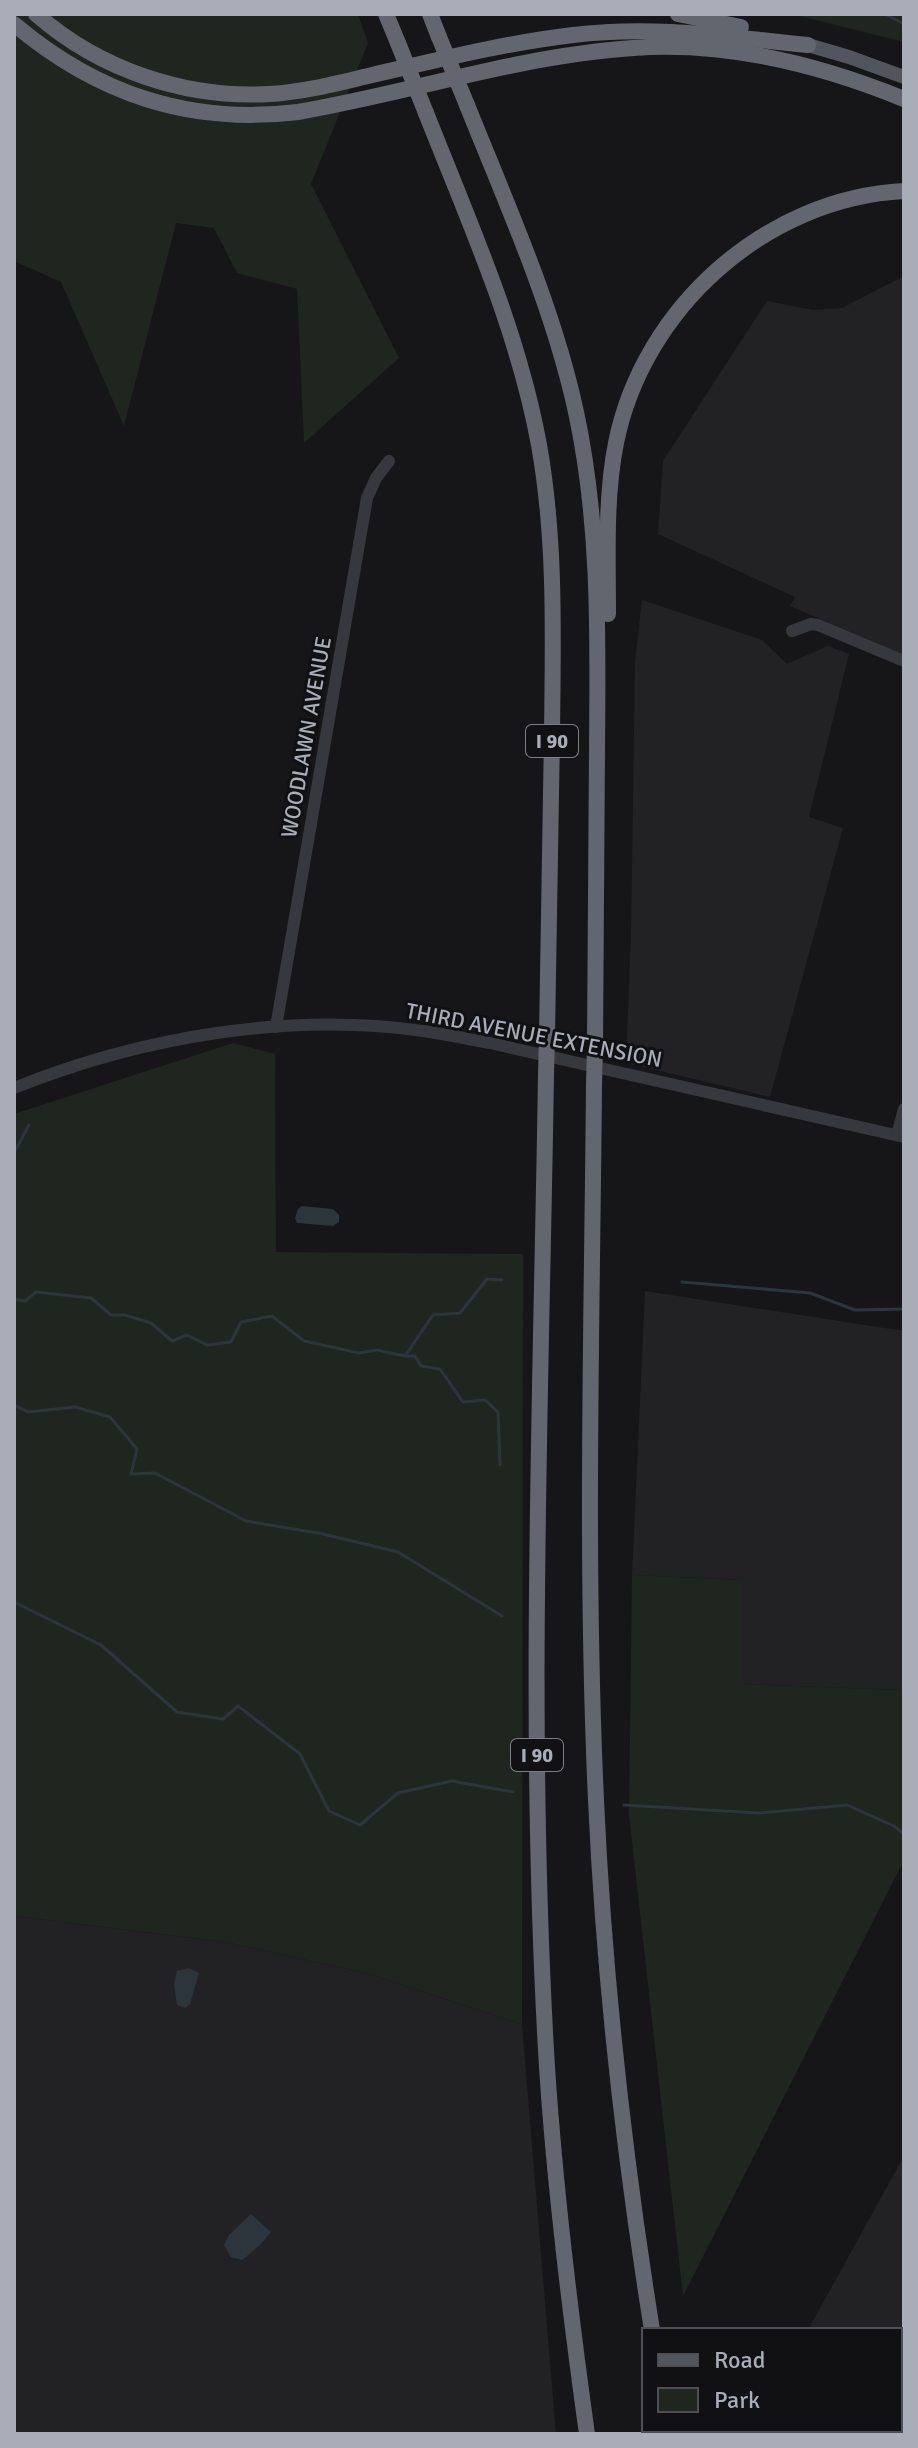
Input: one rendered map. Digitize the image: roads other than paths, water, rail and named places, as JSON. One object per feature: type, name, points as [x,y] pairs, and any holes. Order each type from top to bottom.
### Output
[{"type":"highway","points":[[36,14],[86,50],[129,71],[198,90],[246,94],[307,89],[506,46],[598,32],[677,31],[808,45]]},
{"type":"highway","name":"I 90","points":[[386,14],[486,263],[511,336],[533,417],[545,482],[551,552],[553,636],[537,1648],[539,1861],[551,2117],[566,2277],[587,2434]]},
{"type":"highway","name":"I 90","points":[[430,14],[548,313],[576,412],[588,481],[595,551],[597,739],[590,1495],[596,1791],[615,2049],[652,2328]]},
{"type":"highway","points":[[678,14],[808,45]]},
{"type":"highway","points":[[14,24],[64,62],[121,92],[168,106],[221,115],[298,112],[563,56],[653,47],[705,48],[782,59],[833,73],[904,99]]},
{"type":"highway","points":[[597,739],[607,667],[609,508],[613,461],[626,407],[647,358],[688,298],[714,272],[759,238],[833,204],[904,191]]},
{"type":"main road","points":[[808,45],[904,77]]},
{"type":"street","name":"WOODLAWN AVENUE","points":[[276,1027],[367,498],[376,478],[389,461]]},
{"type":"street","points":[[792,631],[811,624],[818,625],[904,661]]},
{"type":"street","name":"THIRD AVENUE EXTENSION","points":[[14,1088],[93,1060],[193,1037],[276,1027],[379,1027],[490,1043],[900,1136]]},
{"type":"street","points":[[900,1136],[904,1109]]},
{"type":"waterway","points":[[885,14],[904,24]]},
{"type":"waterway","points":[[14,1153],[29,1125]]},
{"type":"waterway","points":[[14,1299],[25,1301],[36,1292],[91,1298],[111,1315],[125,1315],[151,1323],[172,1341],[187,1335],[207,1345],[231,1342],[241,1322],[272,1316],[304,1341],[359,1353],[377,1350],[405,1356],[433,1315],[460,1313],[487,1279],[502,1280]]},
{"type":"waterway","points":[[682,1282],[810,1293],[855,1310],[904,1309]]},
{"type":"waterway","points":[[405,1356],[415,1356],[421,1366],[440,1369],[463,1402],[485,1400],[498,1412],[500,1465]]},
{"type":"waterway","points":[[14,1405],[28,1412],[75,1407],[110,1417],[137,1449],[131,1474],[155,1473],[246,1521],[323,1534],[398,1552],[502,1616]]},
{"type":"waterway","points":[[14,1602],[101,1645],[177,1712],[223,1719],[238,1706],[300,1754],[329,1811],[360,1825],[398,1793],[452,1781],[513,1792]]},
{"type":"waterway","points":[[624,1805],[758,1813],[847,1805],[894,1826],[904,1834]]}]
